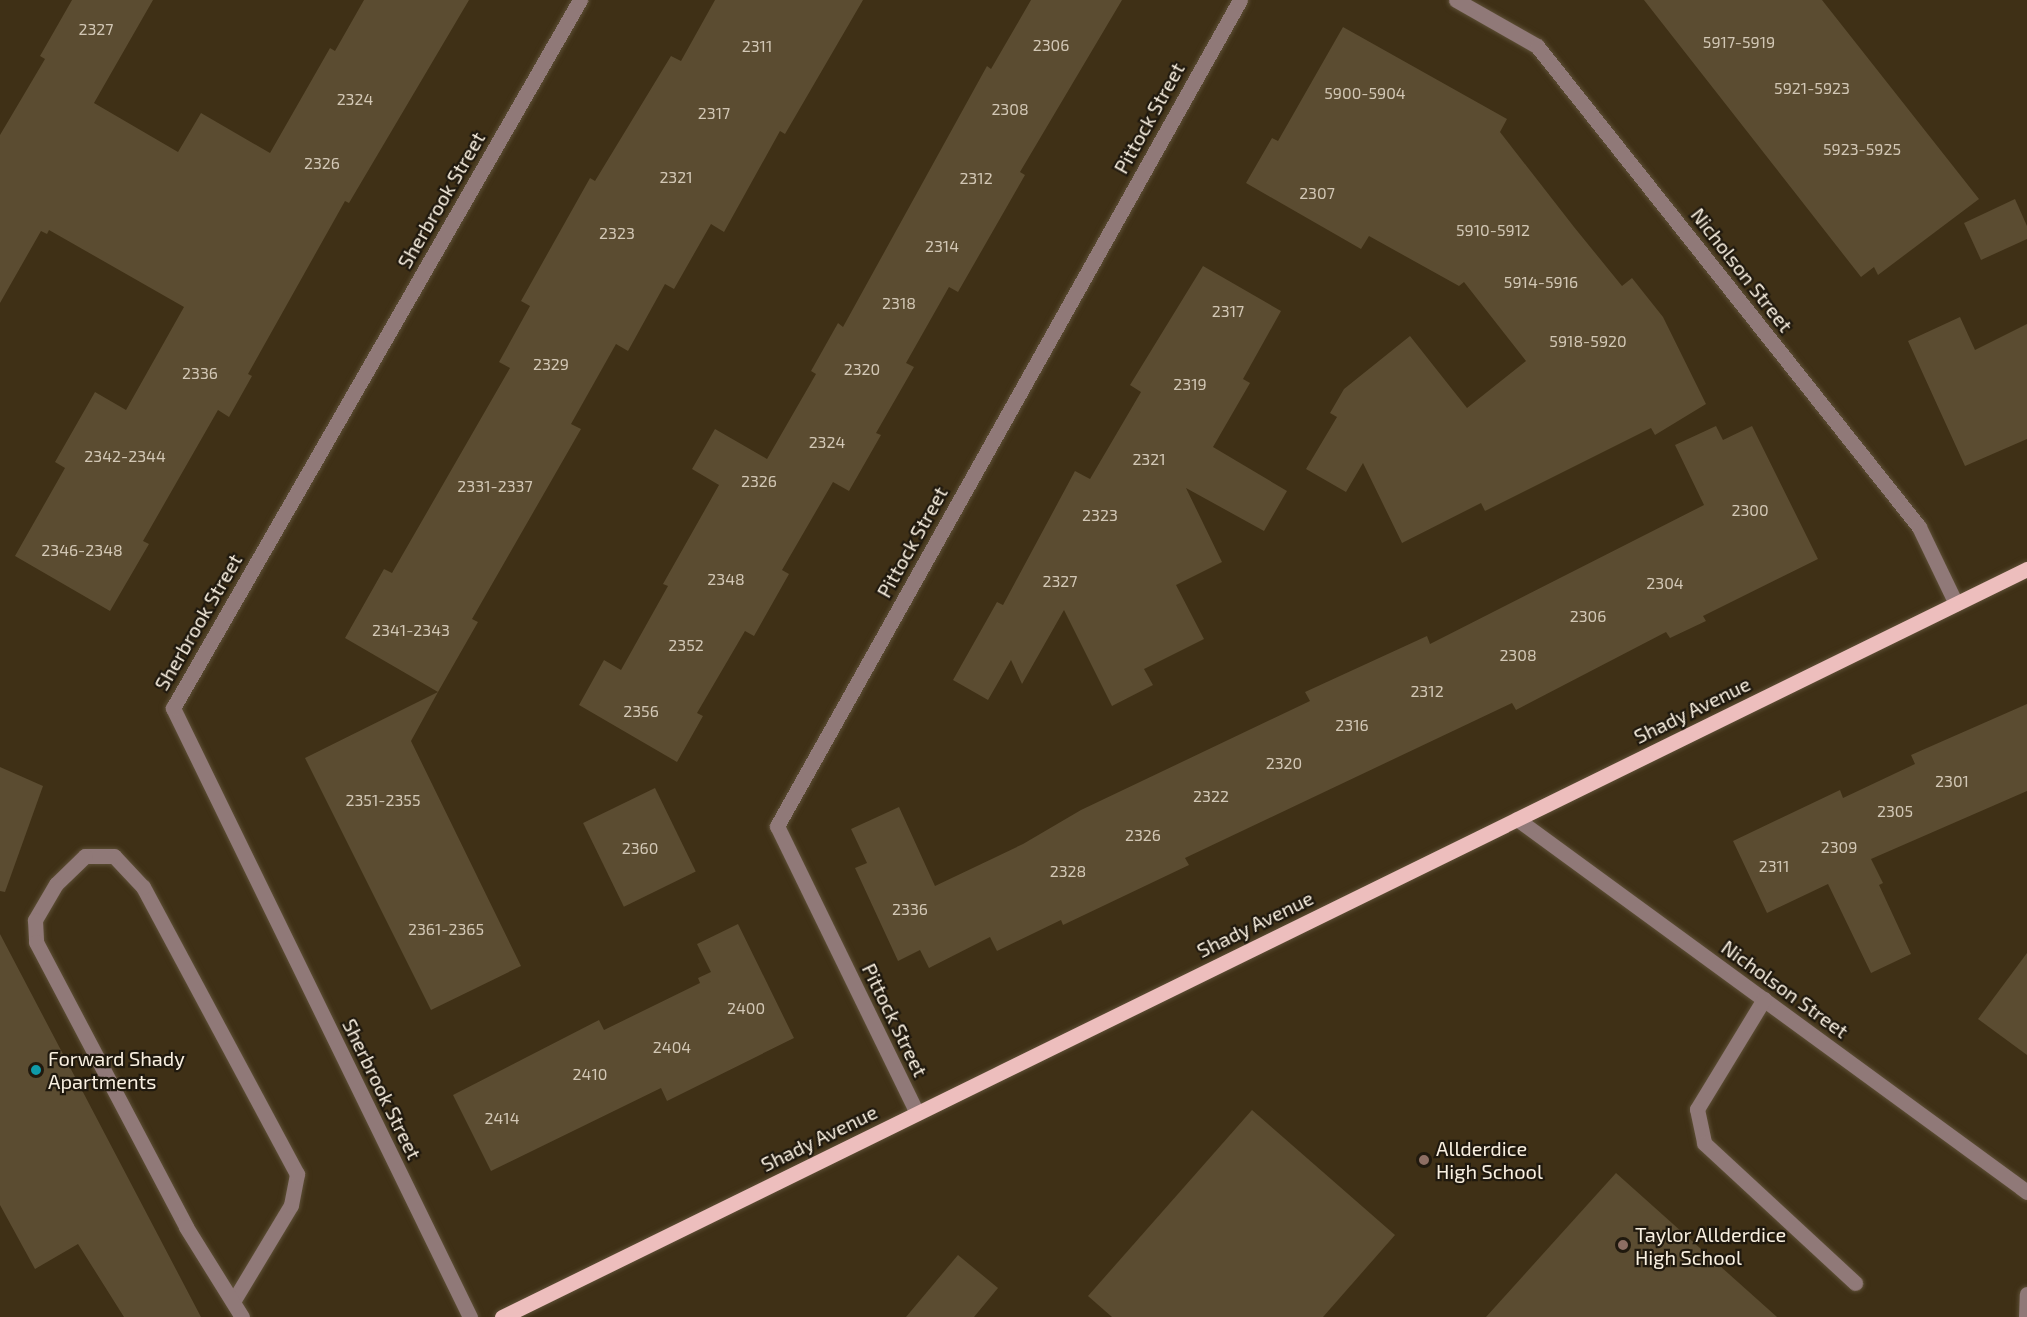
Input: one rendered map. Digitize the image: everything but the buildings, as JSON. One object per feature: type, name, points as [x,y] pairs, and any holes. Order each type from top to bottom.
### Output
[{"type":"main road","name":"Shady Avenue","points":[[502,1317],[2027,569]]},
{"type":"street","name":"Sherbrook Street","points":[[470,1317],[173,708],[580,0]]},
{"type":"street","name":"Pittock Street","points":[[917,1113],[777,826],[1240,0]]},
{"type":"street","name":"Nicholson Street","points":[[1456,0],[1537,46],[1919,526],[1956,604]]},
{"type":"street","name":"Nicholson Street","points":[[1517,819],[2027,1192]]},
{"type":"street","points":[[234,1300],[291,1205],[297,1174],[143,887],[114,856],[85,856],[56,884],[40,911],[35,920],[36,942],[186,1227],[234,1300],[242,1317]]},
{"type":"street","points":[[1764,999],[1697,1109],[1704,1143],[1855,1283]]},
{"type":"street","points":[[2025,1317],[2027,1294]]},
{"type":"place","name":"Forward Shady Apartments","points":[[36,1070]]},
{"type":"place","name":"Allderdice High School","points":[[1424,1160]]},
{"type":"place","name":"Taylor Allderdice High School","points":[[1623,1245]]}]
